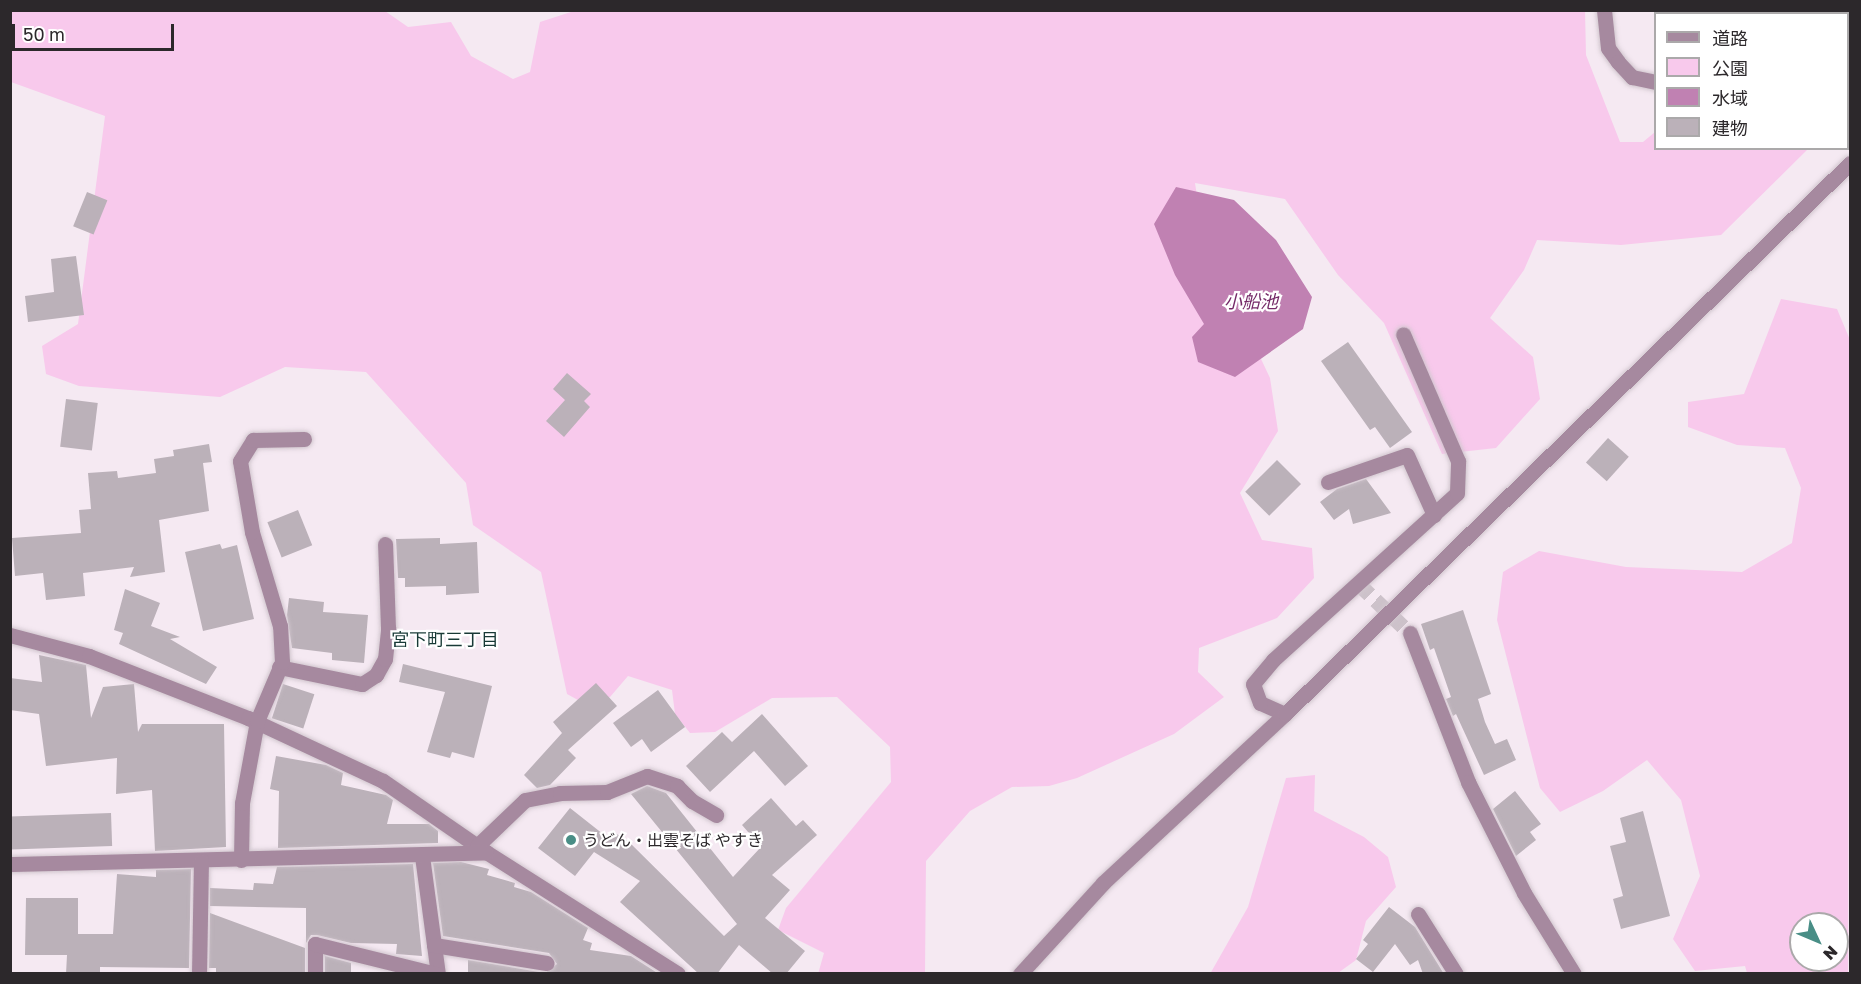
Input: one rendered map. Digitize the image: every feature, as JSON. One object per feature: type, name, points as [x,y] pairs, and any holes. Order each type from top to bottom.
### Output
[{"type":"street","points":[[1604,10],[1608,48],[1632,77],[1654,82]]},
{"type":"street","points":[[1020,974],[1103,883],[1285,714],[1851,163]]},
{"type":"street","points":[[1285,714],[1260,703],[1253,684],[1273,660],[1457,493],[1458,461],[1403,334]]},
{"type":"street","points":[[241,860],[242,803],[257,722],[279,667],[280,626],[252,532],[240,461],[253,440],[304,439]]},
{"type":"street","points":[[1328,482],[1407,454],[1434,516]]},
{"type":"street","points":[[279,667],[362,684],[376,675],[385,659],[388,628],[385,544]]},
{"type":"street","points":[[1410,633],[1468,782],[1524,893],[1574,974]]},
{"type":"street","points":[[10,635],[90,656],[257,722],[383,781],[482,849],[678,974]]},
{"type":"street","points":[[10,864],[422,856],[482,849],[525,800],[560,793],[607,792],[647,776],[677,786],[692,801],[716,815]]},
{"type":"street","points":[[315,974],[315,944],[437,974],[422,856]]},
{"type":"street","points":[[200,974],[201,861]]},
{"type":"street","points":[[1418,914],[1456,974]]},
{"type":"street","points":[[434,945],[547,963]]},
{"type":"green space","points":[[11,10],[385,11],[408,27],[451,22],[471,56],[513,79],[530,72],[540,22],[574,11],[1585,10],[1586,55],[1620,142],[1643,142],[1654,133],[1654,150],[1807,150],[1721,235],[1621,245],[1537,240],[1524,270],[1490,318],[1533,357],[1540,399],[1496,448],[1442,454],[1384,323],[1338,275],[1285,199],[1195,183],[1203,236],[1270,378],[1278,431],[1240,493],[1262,540],[1312,548],[1314,578],[1277,618],[1199,648],[1198,672],[1224,697],[1174,734],[1077,778],[1049,786],[1012,787],[970,811],[926,861],[925,973],[818,974],[824,953],[778,930],[786,908],[891,782],[890,747],[837,697],[772,698],[715,732],[690,733],[675,714],[672,690],[628,676],[610,697],[587,705],[567,694],[541,572],[473,525],[466,483],[366,372],[285,367],[220,397],[79,386],[46,374],[42,346],[78,324],[105,116],[11,82]]},
{"type":"green space","points":[[1850,11],[1849,60],[1849,12],[1802,12]]},
{"type":"green space","points":[[1781,299],[1837,309],[1850,340],[1848,912],[1789,912],[1789,972],[1848,973],[1747,973],[1745,966],[1695,971],[1673,939],[1700,876],[1681,800],[1647,760],[1603,791],[1560,812],[1540,788],[1497,620],[1503,572],[1539,551],[1626,567],[1742,572],[1792,543],[1801,488],[1785,448],[1737,445],[1688,427],[1688,402],[1744,394]]},
{"type":"green space","points":[[1315,775],[1314,811],[1364,837],[1388,857],[1396,887],[1366,921],[1356,960],[1338,973],[1210,974],[1248,907],[1286,778]]},
{"type":"water","name":"小船池","points":[[1176,187],[1234,200],[1276,240],[1312,297],[1303,329],[1235,377],[1198,362],[1192,337],[1204,324],[1175,275],[1154,224]]},
{"type":"building","points":[[87,192],[107,200],[94,235],[73,226]]},
{"type":"building","points":[[76,256],[84,315],[28,322],[25,296],[54,292],[51,259]]},
{"type":"building","points":[[1348,342],[1412,432],[1390,448],[1375,427],[1370,430],[1321,361]]},
{"type":"building","points":[[567,373],[591,394],[584,401],[590,407],[564,437],[546,421],[565,400],[553,389]]},
{"type":"building","points":[[66,399],[98,403],[92,451],[60,447]]},
{"type":"building","points":[[1608,438],[1629,457],[1607,481],[1586,463]]},
{"type":"building","points":[[209,444],[212,462],[203,463],[209,511],[159,520],[165,572],[130,577],[134,567],[83,573],[85,596],[46,600],[43,573],[15,576],[12,538],[81,533],[79,510],[91,509],[88,473],[117,471],[118,478],[156,473],[154,459],[174,456],[173,450]]},
{"type":"building","points":[[1277,460],[1301,484],[1269,516],[1245,492]]},
{"type":"building","points":[[1366,479],[1391,513],[1353,524],[1349,509],[1334,520],[1320,502],[1337,489]]},
{"type":"building","points":[[298,510],[312,545],[282,558],[267,522]]},
{"type":"building","points":[[440,538],[440,544],[477,542],[479,593],[446,595],[446,586],[405,587],[405,578],[398,578],[396,539]]},
{"type":"building","points":[[220,544],[222,549],[237,545],[254,619],[203,631],[185,552]]},
{"type":"building","points":[[125,589],[160,603],[151,626],[180,637],[170,639],[217,667],[206,684],[119,644],[123,633],[114,630]]},
{"type":"building","points":[[289,598],[324,602],[323,612],[368,615],[364,663],[332,660],[332,653],[292,648],[287,615]]},
{"type":"building","points":[[1463,610],[1491,694],[1478,699],[1485,722],[1495,744],[1507,739],[1516,760],[1484,775],[1456,714],[1453,716],[1446,699],[1451,697],[1434,648],[1430,650],[1421,624]]},
{"type":"building","points":[[39,655],[86,665],[91,718],[103,687],[134,684],[138,732],[142,724],[224,724],[226,847],[155,851],[152,790],[116,794],[117,758],[46,766],[39,714],[10,710],[10,678],[42,682]]},
{"type":"building","points":[[403,664],[492,686],[474,758],[452,752],[450,758],[427,752],[445,692],[399,682]]},
{"type":"building","points":[[596,683],[617,706],[568,750],[576,758],[550,785],[537,788],[524,775],[562,733],[553,722]]},
{"type":"building","points":[[283,684],[314,694],[303,728],[272,718]]},
{"type":"building","points":[[658,690],[685,727],[651,752],[642,739],[631,747],[613,723]]},
{"type":"building","points":[[762,714],[808,766],[785,786],[754,751],[710,792],[686,766],[722,732],[732,742]]},
{"type":"building","points":[[276,756],[326,765],[343,773],[341,785],[386,795],[393,800],[387,824],[429,824],[438,831],[438,843],[278,848],[279,791],[270,789]]},
{"type":"building","points":[[647,786],[666,793],[733,877],[761,847],[742,825],[771,798],[796,826],[803,820],[817,835],[772,875],[790,890],[765,918],[805,951],[786,974],[773,974],[739,945],[717,974],[699,974],[620,902],[640,881],[594,852],[575,876],[538,848],[570,808],[608,838],[612,831],[629,842],[724,936],[737,924],[631,794]]},
{"type":"building","points":[[1515,791],[1541,824],[1530,832],[1536,840],[1516,856],[1493,809]]},
{"type":"building","points":[[1643,811],[1670,916],[1621,929],[1613,899],[1623,896],[1610,846],[1626,842],[1620,818]]},
{"type":"building","points":[[111,813],[112,846],[11,850],[10,817]]},
{"type":"building","points":[[461,862],[489,869],[487,875],[515,883],[514,887],[531,892],[588,928],[583,940],[592,943],[590,950],[631,956],[659,974],[468,974],[468,960],[545,973],[557,964],[549,953],[443,936],[433,863]]},
{"type":"building","points":[[413,864],[422,956],[396,954],[397,944],[351,943],[317,935],[311,935],[306,943],[306,908],[210,906],[210,888],[253,890],[254,883],[273,884],[277,867]]},
{"type":"building","points":[[191,869],[189,968],[100,967],[100,974],[66,974],[67,955],[25,955],[26,898],[78,898],[78,934],[113,934],[117,874],[156,877],[156,870]]},
{"type":"building","points":[[1389,907],[1415,927],[1444,974],[1423,974],[1418,960],[1410,965],[1395,944],[1373,972],[1356,959],[1368,944],[1363,940]]},
{"type":"building","points":[[210,913],[305,948],[305,974],[216,974],[216,968],[209,968]]},
{"type":"building","points":[[325,956],[351,963],[351,974],[325,974]]},
{"type":"tunnel","points":[[1359,584],[1410,633]]},
{"type":"place","name":"うどん・出雲そば やすき","points":[[571,840]]},
{"type":"district","name":"宮下町三丁目","points":[[445,639]]}]
